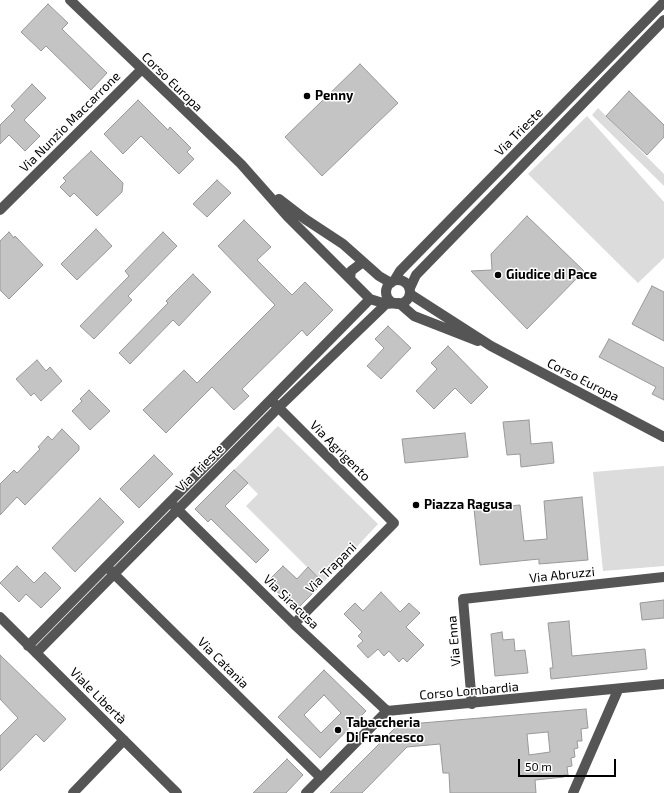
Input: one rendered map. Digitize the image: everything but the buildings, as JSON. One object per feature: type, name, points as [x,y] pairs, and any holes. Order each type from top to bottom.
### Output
[{"type":"street","name":"Corso Europa","points":[[70,0],[257,182]]},
{"type":"street","name":"Via Trieste","points":[[393,282],[400,271],[664,2]]},
{"type":"street","name":"Via Trieste","points":[[410,291],[416,275],[664,20]]},
{"type":"street","name":"Via Nunzio Maccarrone","points":[[0,210],[141,70]]},
{"type":"street","points":[[257,182],[287,216],[370,299],[394,303],[406,300],[410,291]]},
{"type":"street","points":[[257,182],[300,216],[343,244],[379,276],[393,282],[405,282],[410,291],[491,346]]},
{"type":"street","points":[[350,279],[351,271],[363,262]]},
{"type":"street","points":[[393,282],[387,289],[388,296],[394,303],[414,316],[459,335],[491,346]]},
{"type":"street","name":"Via Trieste","points":[[28,646],[370,299]]},
{"type":"street","name":"Via Trieste","points":[[36,653],[278,408],[394,303]]},
{"type":"street","name":"Corso Europa","points":[[491,346],[664,437]]},
{"type":"street","name":"Via Agrigento","points":[[271,400],[394,523],[386,530]]},
{"type":"street","name":"Via Siracusa","points":[[170,502],[294,624],[387,711]]},
{"type":"street","name":"Via Trapani","points":[[294,624],[386,530]]},
{"type":"street","name":"Via Catania","points":[[107,566],[321,778]]},
{"type":"street","name":"Via Abruzzi","points":[[463,599],[664,577]]},
{"type":"street","name":"Via Enna","points":[[463,599],[472,704]]},
{"type":"street","name":"Viale Libertà","points":[[2,623],[36,653],[177,793]]},
{"type":"street","name":"Corso Lombardia","points":[[387,711],[618,690],[664,684]]},
{"type":"street","points":[[573,793],[618,690]]},
{"type":"street","points":[[307,792],[387,711]]},
{"type":"street","points":[[73,793],[124,740]]},
{"type":"shaded area","points":[[598,108],[664,174],[664,186],[592,115]]},
{"type":"shaded area","points":[[587,116],[664,202],[664,258],[638,283],[528,174]]},
{"type":"shaded area","points":[[278,426],[378,524],[323,583],[246,506],[258,494],[234,470]]},
{"type":"shaded area","points":[[664,466],[664,566],[603,571],[593,472]]},
{"type":"place","name":"Penny","points":[[307,96]]},
{"type":"place","name":"Giudice di Pace","points":[[498,275]]},
{"type":"place","name":"Piazza Ragusa","points":[[416,505]]},
{"type":"place","name":"Tabaccheria Di Francesco","points":[[338,730]]}]
